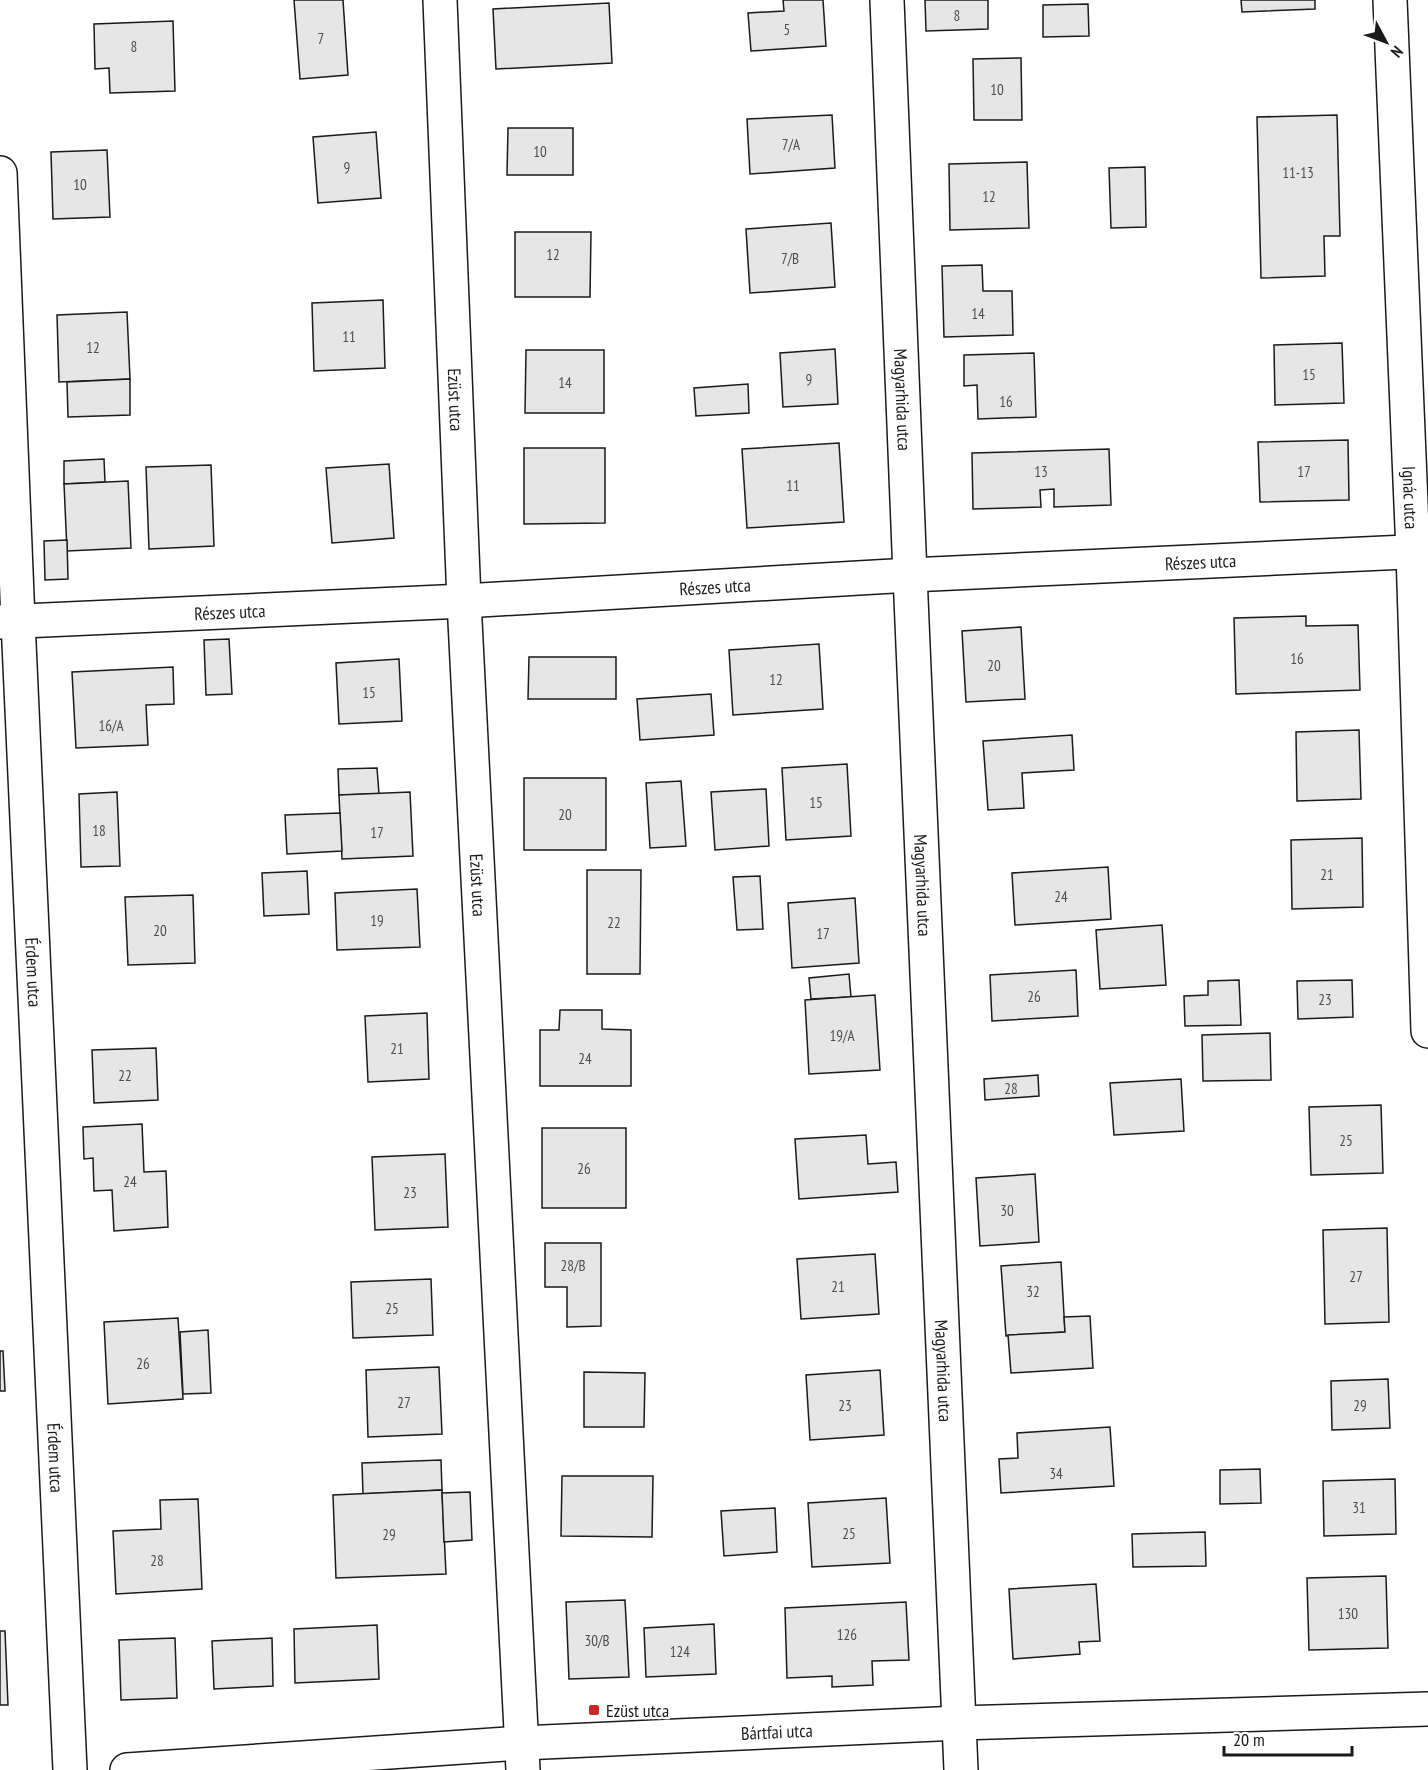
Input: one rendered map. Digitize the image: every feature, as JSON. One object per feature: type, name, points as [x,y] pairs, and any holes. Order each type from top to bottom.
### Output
[{"type":"street","name":"Ezüst utca","points":[[440,0],[464,601],[522,1756]]},
{"type":"street","name":"Magyarhida utca","points":[[887,0],[961,1770]]},
{"type":"street","name":"Ignác utca","points":[[1390,0],[1420,552],[1428,1031]]},
{"type":"street","name":"Érdem utca","points":[[0,173],[9,621],[70,1770]]},
{"type":"street","name":"Részes utca","points":[[9,621],[464,601],[910,576],[1420,552]]},
{"type":"street","name":"Bártfai utca","points":[[127,1770],[522,1756],[959,1723],[1428,1708]]},
{"type":"building","points":[[294,0],[343,0],[348,75],[300,79]]},
{"type":"building","points":[[783,0],[823,0],[826,46],[751,51],[748,13],[784,11]]},
{"type":"building","points":[[925,0],[988,0],[988,29],[926,31]]},
{"type":"building","points":[[1241,0],[1315,0],[1315,9],[1242,12]]},
{"type":"building","points":[[609,3],[612,63],[496,69],[493,9]]},
{"type":"building","points":[[1088,4],[1089,36],[1043,37],[1043,5]]},
{"type":"building","points":[[173,21],[175,91],[110,93],[109,68],[95,69],[94,24]]},
{"type":"building","points":[[1021,58],[1022,120],[974,120],[973,59]]},
{"type":"building","points":[[832,115],[835,168],[750,174],[747,119]]},
{"type":"building","points":[[1337,115],[1340,236],[1324,236],[1325,276],[1261,278],[1257,117]]},
{"type":"building","points":[[508,128],[573,128],[573,175],[507,175]]},
{"type":"building","points":[[376,132],[381,198],[318,203],[313,137]]},
{"type":"building","points":[[107,150],[110,217],[53,219],[51,152]]},
{"type":"building","points":[[1027,162],[1029,228],[950,230],[949,164]]},
{"type":"building","points":[[1145,167],[1146,227],[1111,228],[1109,168]]},
{"type":"building","points":[[831,223],[835,287],[750,293],[746,229]]},
{"type":"building","points":[[515,232],[591,232],[590,297],[515,297]]},
{"type":"building","points":[[982,265],[983,291],[1012,291],[1013,335],[944,337],[942,266]]},
{"type":"building","points":[[383,300],[385,368],[314,371],[312,303]]},
{"type":"building","points":[[127,312],[130,379],[59,382],[57,315]]},
{"type":"building","points":[[1342,343],[1344,403],[1275,405],[1274,345]]},
{"type":"building","points":[[835,349],[838,404],[783,407],[780,353]]},
{"type":"building","points":[[526,350],[604,350],[604,413],[525,413]]},
{"type":"building","points":[[1034,353],[1036,417],[978,419],[977,385],[964,386],[964,355]]},
{"type":"building","points":[[130,379],[130,415],[68,417],[67,382]]},
{"type":"building","points":[[748,384],[749,413],[696,416],[694,388]]},
{"type":"building","points":[[1348,440],[1349,500],[1260,502],[1258,442]]},
{"type":"building","points":[[839,443],[844,522],[747,528],[742,449]]},
{"type":"building","points":[[524,448],[605,448],[605,523],[524,524]]},
{"type":"building","points":[[1109,449],[1111,505],[1054,507],[1054,489],[1040,490],[1041,507],[973,509],[972,453]]},
{"type":"building","points":[[104,459],[105,482],[64,484],[64,461]]},
{"type":"building","points":[[389,464],[394,538],[332,543],[326,468]]},
{"type":"building","points":[[211,465],[214,546],[149,549],[146,467]]},
{"type":"building","points":[[128,481],[131,548],[67,551],[64,484]]},
{"type":"building","points":[[67,540],[68,579],[45,580],[44,541]]},
{"type":"building","points":[[1306,616],[1306,626],[1358,625],[1360,690],[1236,694],[1234,618]]},
{"type":"building","points":[[1021,627],[1025,699],[966,702],[962,631]]},
{"type":"building","points":[[229,639],[232,694],[206,695],[204,640]]},
{"type":"building","points":[[819,644],[823,709],[733,715],[729,650]]},
{"type":"building","points":[[529,657],[616,657],[616,699],[528,699]]},
{"type":"building","points":[[399,659],[402,721],[339,724],[336,663]]},
{"type":"building","points":[[173,667],[174,704],[146,705],[148,745],[76,748],[72,672]]},
{"type":"building","points":[[711,694],[714,735],[640,740],[637,699]]},
{"type":"building","points":[[1359,730],[1361,799],[1297,801],[1296,732]]},
{"type":"building","points":[[1072,735],[1074,770],[1022,773],[1024,808],[988,810],[983,741]]},
{"type":"building","points":[[847,764],[851,836],[786,840],[782,768]]},
{"type":"building","points":[[377,768],[379,794],[339,795],[338,769]]},
{"type":"building","points":[[524,778],[606,778],[606,850],[524,850]]},
{"type":"building","points":[[681,781],[686,846],[650,848],[646,783]]},
{"type":"building","points":[[766,789],[769,846],[715,850],[711,792]]},
{"type":"building","points":[[117,792],[120,866],[81,867],[79,794]]},
{"type":"building","points":[[410,792],[413,856],[342,859],[339,795]]},
{"type":"building","points":[[340,813],[342,851],[287,854],[285,815]]},
{"type":"building","points":[[1362,838],[1363,907],[1292,909],[1291,840]]},
{"type":"building","points":[[1108,867],[1111,919],[1015,925],[1012,873]]},
{"type":"building","points":[[587,870],[641,870],[640,974],[587,974]]},
{"type":"building","points":[[307,871],[309,914],[264,916],[262,873]]},
{"type":"building","points":[[760,876],[763,929],[737,930],[733,877]]},
{"type":"building","points":[[417,889],[420,947],[337,950],[335,893]]},
{"type":"building","points":[[193,895],[195,963],[128,965],[125,897]]},
{"type":"building","points":[[855,898],[859,963],[792,968],[788,903]]},
{"type":"building","points":[[1162,925],[1166,985],[1100,989],[1096,930]]},
{"type":"building","points":[[1076,970],[1078,1016],[992,1021],[990,975]]},
{"type":"building","points":[[849,974],[851,997],[811,999],[809,978]]},
{"type":"building","points":[[1239,980],[1241,1025],[1185,1026],[1184,996],[1208,995],[1208,981]]},
{"type":"building","points":[[1352,980],[1353,1017],[1298,1019],[1297,981]]},
{"type":"building","points":[[875,995],[880,1070],[809,1074],[805,1000]]},
{"type":"building","points":[[560,1010],[602,1010],[602,1029],[631,1030],[631,1086],[540,1086],[540,1030],[559,1030]]},
{"type":"building","points":[[427,1013],[429,1079],[368,1082],[365,1016]]},
{"type":"building","points":[[1270,1033],[1271,1080],[1203,1081],[1202,1035]]},
{"type":"building","points":[[156,1048],[158,1100],[94,1103],[92,1050]]},
{"type":"building","points":[[1038,1075],[1039,1096],[985,1100],[984,1079]]},
{"type":"building","points":[[1181,1079],[1184,1131],[1114,1135],[1110,1083]]},
{"type":"building","points":[[1381,1105],[1383,1173],[1311,1175],[1309,1107]]},
{"type":"building","points":[[142,1124],[144,1172],[166,1171],[168,1227],[114,1231],[112,1190],[94,1191],[93,1158],[84,1159],[83,1127]]},
{"type":"building","points":[[542,1128],[626,1128],[626,1208],[542,1208]]},
{"type":"building","points":[[866,1135],[868,1164],[896,1162],[898,1192],[799,1199],[795,1139]]},
{"type":"building","points":[[445,1154],[448,1227],[375,1230],[372,1157]]},
{"type":"building","points":[[1035,1174],[1039,1242],[980,1246],[976,1178]]},
{"type":"building","points":[[1387,1228],[1389,1322],[1325,1324],[1323,1230]]},
{"type":"building","points":[[545,1243],[601,1243],[601,1326],[567,1327],[567,1287],[545,1287]]},
{"type":"building","points":[[875,1254],[879,1314],[801,1319],[797,1259]]},
{"type":"building","points":[[1061,1262],[1065,1332],[1006,1336],[1001,1266]]},
{"type":"building","points":[[431,1279],[433,1335],[353,1338],[351,1282]]},
{"type":"building","points":[[1090,1316],[1093,1368],[1011,1373],[1008,1335],[1065,1332],[1064,1317]]},
{"type":"building","points":[[178,1318],[183,1399],[108,1404],[104,1322]]},
{"type":"building","points":[[208,1330],[211,1393],[183,1394],[180,1332]]},
{"type":"building","points":[[0,1351],[3,1351],[5,1391],[0,1391]]},
{"type":"building","points":[[439,1367],[442,1434],[368,1437],[366,1370]]},
{"type":"building","points":[[880,1370],[884,1435],[810,1440],[806,1375]]},
{"type":"building","points":[[584,1372],[645,1373],[644,1427],[584,1427]]},
{"type":"building","points":[[1388,1379],[1390,1428],[1332,1430],[1331,1381]]},
{"type":"building","points":[[1110,1427],[1114,1486],[1001,1493],[999,1459],[1018,1458],[1017,1433]]},
{"type":"building","points":[[441,1460],[442,1490],[363,1494],[362,1463]]},
{"type":"building","points":[[1260,1469],[1261,1503],[1220,1504],[1220,1470]]},
{"type":"building","points":[[562,1476],[653,1476],[652,1537],[561,1536]]},
{"type":"building","points":[[1395,1479],[1396,1534],[1324,1536],[1323,1481]]},
{"type":"building","points":[[442,1490],[446,1574],[336,1578],[333,1495]]},
{"type":"building","points":[[470,1492],[472,1540],[444,1542],[442,1493]]},
{"type":"building","points":[[886,1498],[890,1563],[812,1567],[808,1503]]},
{"type":"building","points":[[198,1499],[202,1589],[116,1594],[113,1531],[161,1529],[160,1500]]},
{"type":"building","points":[[775,1508],[777,1552],[724,1556],[721,1511]]},
{"type":"building","points":[[1205,1532],[1206,1566],[1133,1567],[1132,1534]]},
{"type":"building","points":[[1386,1576],[1388,1648],[1309,1650],[1307,1578]]},
{"type":"building","points":[[1096,1584],[1100,1641],[1079,1642],[1080,1654],[1013,1659],[1009,1589]]},
{"type":"building","points":[[625,1600],[629,1677],[569,1679],[566,1602]]},
{"type":"building","points":[[906,1602],[909,1660],[872,1661],[873,1685],[832,1687],[832,1676],[787,1678],[785,1608]]},
{"type":"building","points":[[714,1624],[716,1674],[646,1677],[644,1628]]},
{"type":"building","points":[[377,1625],[379,1679],[295,1683],[294,1629]]},
{"type":"building","points":[[0,1631],[5,1631],[8,1705],[0,1705]]},
{"type":"building","points":[[175,1638],[177,1698],[121,1700],[119,1640]]},
{"type":"building","points":[[272,1638],[273,1686],[214,1689],[212,1641]]},
{"type":"place","name":"Ezüst utca","points":[[594,1710]]}]
